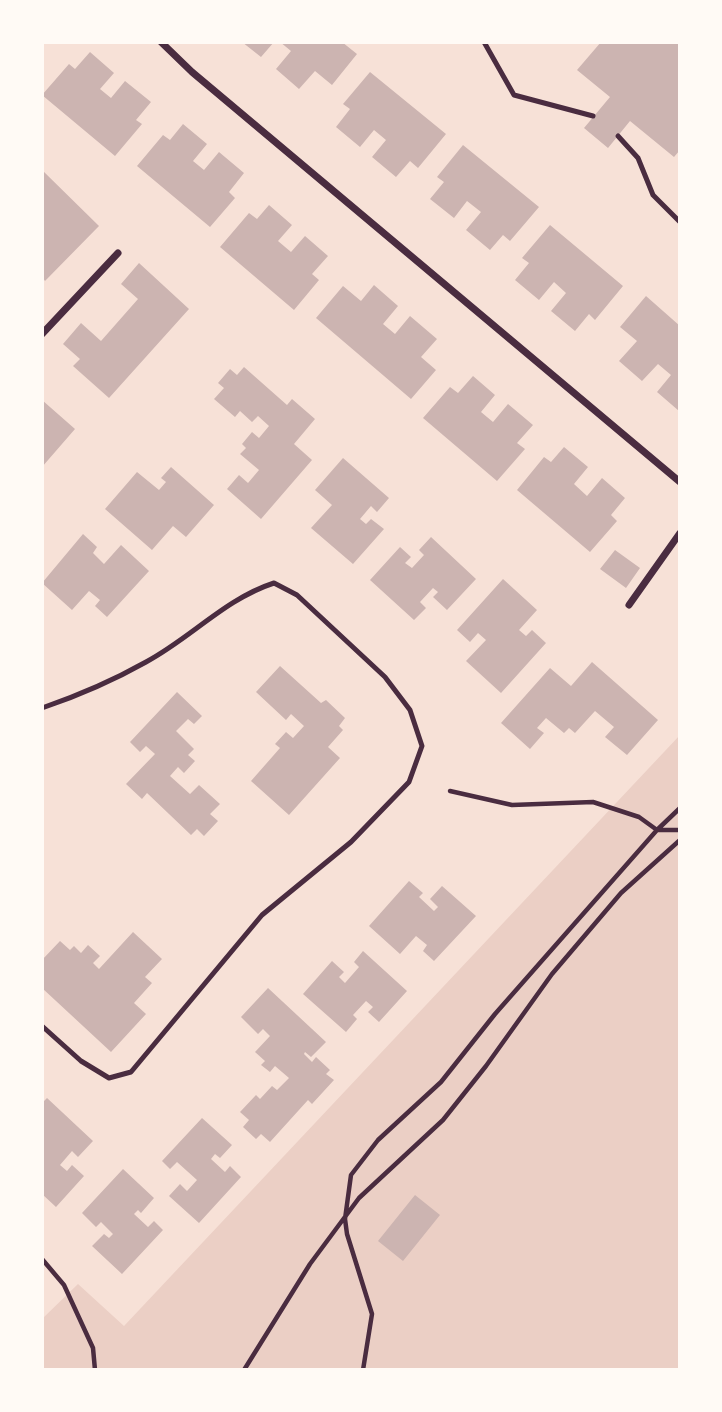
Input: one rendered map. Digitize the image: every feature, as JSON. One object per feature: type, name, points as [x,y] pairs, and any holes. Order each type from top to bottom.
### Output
[{"type":"street","points":[[161,42],[192,72],[680,482]]},
{"type":"street","points":[[42,334],[118,253]]},
{"type":"street","points":[[42,317],[51,325]]},
{"type":"street","points":[[629,605],[680,533]]},
{"type":"lane","points":[[484,42],[514,95],[593,116]]},
{"type":"lane","points":[[618,136],[638,158],[653,195],[680,222]]},
{"type":"lane","points":[[42,708],[146,662],[213,618],[233,601],[251,590],[274,583],[297,596],[385,677],[410,710],[422,746],[410,782],[351,842],[262,915],[131,1072],[109,1078],[81,1061],[42,1026]]},
{"type":"path","points":[[450,791],[512,805],[593,802],[639,817],[657,830],[680,830]]},
{"type":"path","points":[[363,1370],[372,1314],[347,1234],[345,1219],[351,1175],[377,1140],[441,1082],[495,1014],[657,830],[680,808]]},
{"type":"path","points":[[244,1370],[310,1264],[359,1198],[443,1120],[486,1066],[552,974],[621,892],[680,840]]},
{"type":"path","points":[[42,1259],[64,1285],[93,1348],[95,1370]]},
{"type":"shaded area","points":[[680,735],[680,1370],[42,1370],[42,1319],[78,1284],[124,1326]]},
{"type":"building","points":[[242,42],[274,42],[261,57]]},
{"type":"building","points":[[280,42],[342,42],[357,54],[332,85],[315,71],[299,89],[276,69],[291,51]]},
{"type":"building","points":[[601,42],[680,42],[680,150],[674,157],[630,121],[608,148],[584,128],[610,97],[577,70]]},
{"type":"building","points":[[90,52],[114,73],[100,89],[111,98],[125,81],[151,102],[136,120],[142,124],[115,156],[42,95],[69,64],[75,69]]},
{"type":"building","points":[[370,72],[446,134],[418,168],[410,161],[396,177],[372,157],[386,140],[374,130],[360,147],[336,127],[350,109],[343,104]]},
{"type":"building","points":[[183,124],[207,144],[193,161],[204,170],[219,152],[244,173],[229,192],[235,198],[210,227],[137,166],[163,135],[170,140]]},
{"type":"building","points":[[463,145],[539,207],[510,241],[503,235],[490,250],[466,230],[481,212],[467,201],[454,218],[430,199],[444,182],[437,177]]},
{"type":"building","points":[[42,170],[99,226],[45,281],[42,277]]},
{"type":"building","points":[[269,205],[292,225],[278,241],[291,252],[305,236],[328,256],[312,274],[319,280],[294,310],[220,247],[249,213],[257,219]]},
{"type":"building","points":[[550,225],[623,286],[595,320],[589,314],[575,331],[551,311],[566,293],[554,282],[539,300],[515,280],[529,263],[522,258]]},
{"type":"building","points":[[139,263],[189,309],[109,398],[73,366],[80,359],[63,344],[81,323],[101,341],[138,299],[121,284]]},
{"type":"building","points":[[374,285],[398,306],[383,324],[395,334],[410,316],[437,339],[421,357],[436,370],[411,399],[316,318],[343,286],[361,301]]},
{"type":"building","points":[[646,296],[680,326],[679,411],[657,392],[671,375],[658,364],[642,381],[619,361],[637,341],[620,327]]},
{"type":"building","points":[[244,367],[287,405],[292,399],[315,419],[294,444],[312,460],[261,519],[227,489],[239,475],[248,483],[259,470],[240,454],[246,448],[242,444],[252,432],[259,438],[269,426],[258,416],[252,422],[240,411],[235,417],[214,399],[224,388],[218,383],[230,369],[237,375]]},
{"type":"building","points":[[473,376],[495,395],[481,412],[493,422],[508,404],[533,425],[517,443],[525,449],[497,481],[423,418],[450,387],[458,393]]},
{"type":"building","points":[[42,400],[75,429],[42,467]]},
{"type":"building","points":[[564,447],[588,467],[574,484],[587,496],[602,478],[625,498],[611,515],[617,521],[590,552],[517,490],[544,457],[551,462]]},
{"type":"building","points":[[343,458],[389,498],[377,512],[371,506],[360,519],[366,524],[371,519],[384,529],[353,564],[311,528],[332,505],[315,490]]},
{"type":"building","points":[[171,467],[214,505],[186,537],[173,526],[152,550],[105,509],[137,472],[159,490],[166,482],[161,478]]},
{"type":"building","points":[[83,534],[97,547],[93,553],[104,564],[121,545],[149,571],[107,617],[95,606],[100,600],[89,591],[72,610],[42,583]]},
{"type":"building","points":[[431,537],[476,579],[447,610],[433,597],[438,592],[433,588],[420,602],[426,608],[414,620],[370,580],[400,547],[411,557],[405,563],[412,568],[424,555],[419,550]]},
{"type":"building","points":[[615,550],[640,568],[626,588],[600,569]]},
{"type":"building","points":[[503,579],[537,610],[519,630],[526,636],[532,630],[546,643],[501,693],[466,661],[486,640],[478,633],[470,642],[457,630]]},
{"type":"building","points":[[592,662],[658,720],[627,755],[605,737],[614,727],[595,711],[575,733],[569,728],[564,733],[546,718],[537,728],[544,733],[530,749],[501,723],[550,668],[571,686]]},
{"type":"building","points":[[280,666],[321,703],[326,700],[345,718],[339,726],[343,730],[328,747],[340,758],[289,815],[251,781],[280,748],[275,744],[286,732],[293,738],[304,726],[291,714],[286,720],[256,692]]},
{"type":"building","points":[[177,692],[202,716],[194,724],[188,719],[176,731],[194,749],[188,755],[195,761],[184,773],[178,767],[170,776],[190,794],[199,785],[220,804],[210,814],[218,821],[204,836],[197,829],[191,835],[147,793],[142,799],[126,784],[155,754],[146,746],[140,752],[130,742]]},
{"type":"building","points":[[409,881],[423,893],[419,897],[434,911],[438,907],[430,899],[442,886],[476,916],[434,961],[423,951],[427,945],[416,936],[400,954],[369,926]]},
{"type":"building","points":[[133,932],[162,959],[145,977],[152,983],[134,1003],[146,1014],[111,1052],[42,988],[42,960],[60,941],[70,950],[74,946],[81,953],[88,945],[100,956],[93,963],[99,969]]},
{"type":"building","points":[[363,951],[407,991],[379,1022],[368,1012],[373,1007],[366,1001],[353,1015],[357,1019],[346,1032],[303,994],[332,961],[344,972],[339,977],[345,983],[359,967],[354,962]]},
{"type":"building","points":[[268,988],[326,1042],[311,1057],[305,1052],[304,1054],[312,1062],[316,1057],[330,1070],[326,1074],[334,1080],[312,1104],[308,1100],[270,1142],[261,1134],[256,1139],[243,1127],[249,1120],[240,1112],[256,1095],[260,1099],[272,1086],[277,1090],[289,1078],[275,1066],[270,1072],[261,1065],[265,1061],[255,1052],[270,1036],[263,1029],[258,1034],[241,1017]]},
{"type":"building","points":[[47,1098],[93,1141],[78,1157],[72,1151],[60,1165],[67,1171],[72,1165],[84,1176],[56,1207],[42,1194],[42,1103]]},
{"type":"building","points":[[202,1118],[232,1145],[220,1158],[215,1154],[211,1159],[225,1172],[230,1166],[241,1177],[199,1223],[169,1196],[180,1184],[187,1191],[197,1180],[177,1162],[170,1169],[162,1161]]},
{"type":"building","points":[[123,1169],[154,1198],[141,1213],[138,1210],[134,1214],[148,1227],[154,1221],[163,1230],[122,1274],[92,1246],[104,1234],[109,1238],[113,1234],[101,1222],[96,1227],[82,1213]]},
{"type":"building","points":[[415,1195],[440,1215],[403,1261],[378,1241]]}]
